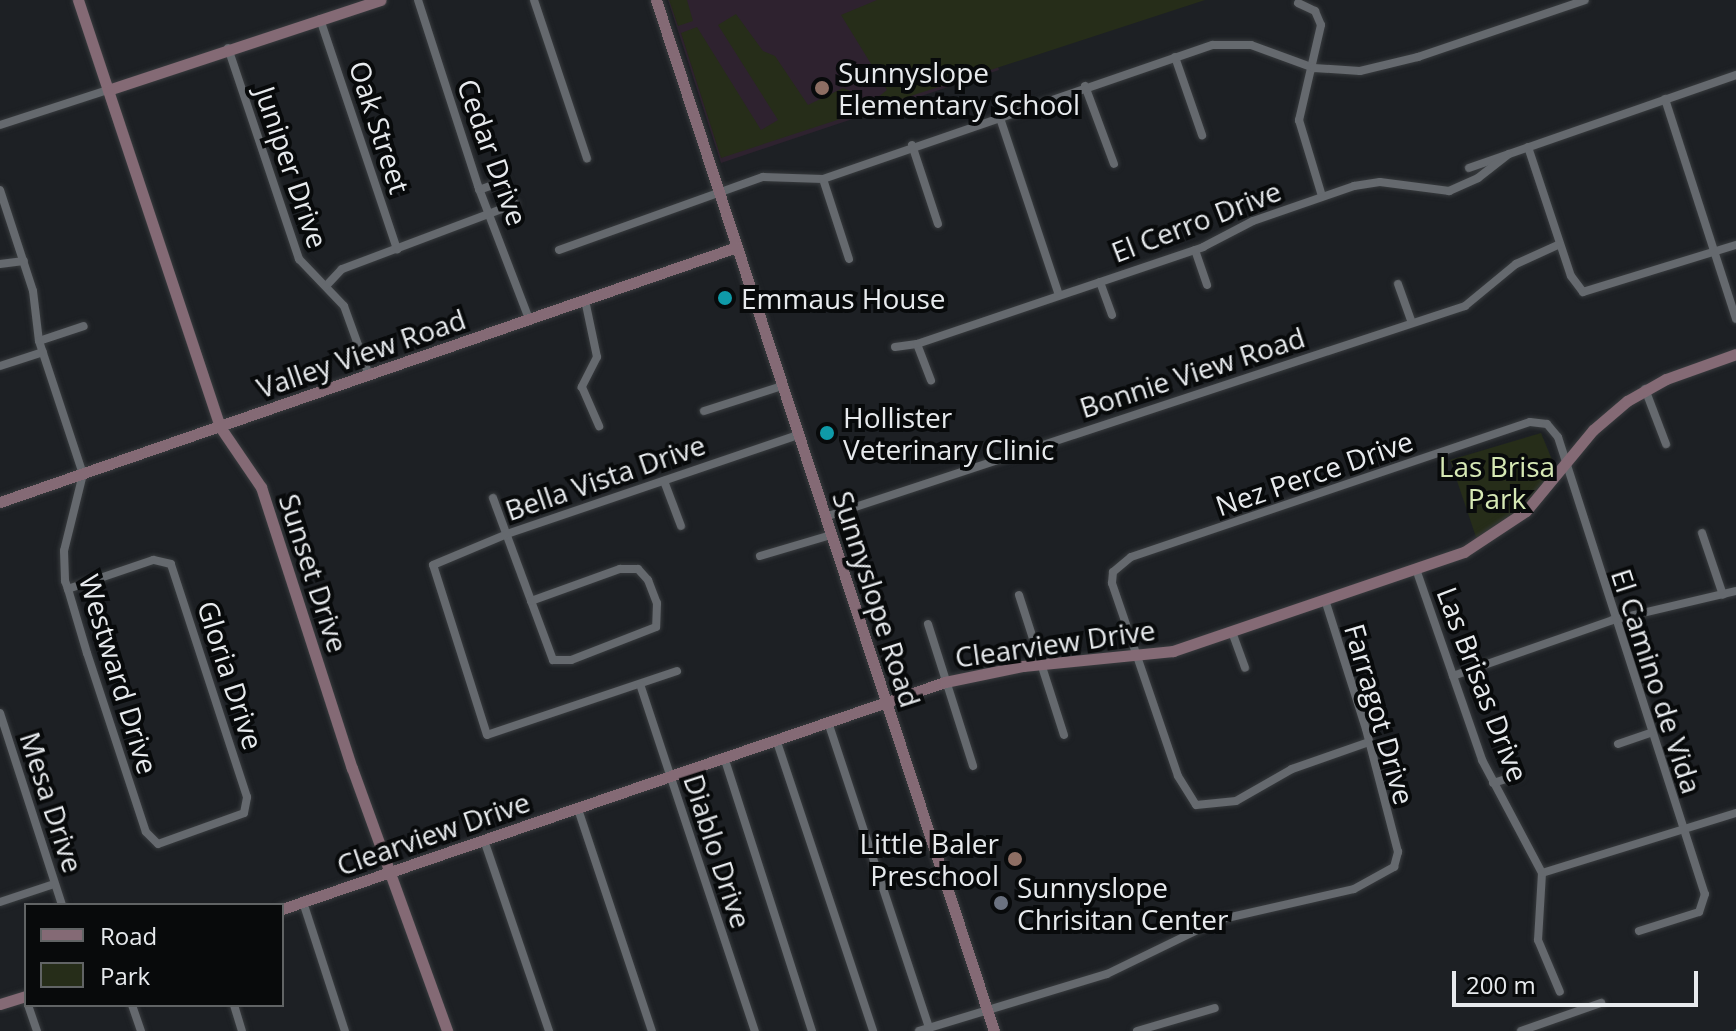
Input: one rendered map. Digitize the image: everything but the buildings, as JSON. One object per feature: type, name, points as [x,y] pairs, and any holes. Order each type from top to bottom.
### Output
[{"type":"street","name":"Sunset Drive","points":[[78,0],[220,427],[261,487],[447,1031]]},
{"type":"street","points":[[0,125],[380,0]]},
{"type":"street","name":"Cedar Drive","points":[[418,0],[479,190],[492,216],[529,319]]},
{"type":"street","points":[[534,0],[587,158]]},
{"type":"street","name":"Sunnyslope Road","points":[[656,0],[994,1031]]},
{"type":"street","points":[[559,250],[776,175],[823,179],[912,145],[1175,57],[1237,43],[1314,68],[1346,73],[1403,62],[1585,0]]},
{"type":"street","points":[[1298,3],[1315,11],[1321,25],[1299,128],[1322,196]]},
{"type":"street","name":"Oak Street","points":[[320,19],[397,249]]},
{"type":"street","name":"Juniper Drive","points":[[228,48],[299,259],[344,306],[369,375]]},
{"type":"street","points":[[1175,57],[1202,135]]},
{"type":"street","name":"El Cerro Drive","points":[[1469,168],[1736,75]]},
{"type":"street","points":[[1085,86],[1114,164]]},
{"type":"street","points":[[1665,99],[1736,319]]},
{"type":"street","points":[[999,115],[1059,295]]},
{"type":"street","points":[[912,145],[938,224]]},
{"type":"street","points":[[1528,147],[1571,276],[1583,292],[1736,245]]},
{"type":"street","name":"El Cerro Drive","points":[[895,347],[917,344],[1195,250],[1253,221],[1322,196],[1372,182],[1449,191],[1478,178],[1509,154]]},
{"type":"street","points":[[823,179],[849,259]]},
{"type":"street","points":[[479,190],[504,181]]},
{"type":"street","points":[[0,190],[24,261],[39,341],[83,474]]},
{"type":"street","points":[[326,286],[342,269],[492,216],[515,204]]},
{"type":"street","name":"Bonnie View Road","points":[[825,517],[1465,306],[1516,264],[1560,244]]},
{"type":"street","name":"Valley View Road","points":[[0,502],[737,247]]},
{"type":"street","points":[[1195,250],[1207,285]]},
{"type":"street","points":[[0,264],[24,261]]},
{"type":"street","points":[[1100,282],[1112,315]]},
{"type":"street","points":[[1398,284],[1412,323]]},
{"type":"street","points":[[585,300],[597,357],[583,379],[583,397],[599,426]]},
{"type":"street","points":[[39,341],[84,326]]},
{"type":"street","points":[[917,344],[931,380]]},
{"type":"street","points":[[0,366],[43,352]]},
{"type":"street","name":"Clearview Drive","points":[[284,908],[945,682],[1040,664],[1137,656],[1232,632],[1416,569],[1494,535],[1538,498],[1593,430],[1645,389],[1736,354]]},
{"type":"street","points":[[704,411],[782,386]]},
{"type":"street","points":[[1645,389],[1666,444]]},
{"type":"street","name":"El Camino de Vida","points":[[1527,423],[1552,428],[1684,831],[1705,905],[1696,914],[1639,931]]},
{"type":"street","name":"Nez Perce Drive","points":[[1137,656],[1112,583],[1116,566],[1527,423]]},
{"type":"street","name":"Bella Vista Drive","points":[[640,684],[487,735],[432,568],[442,558],[507,534],[797,435]]},
{"type":"street","name":"Westward Drive","points":[[83,474],[64,551],[68,589],[146,832],[155,844]]},
{"type":"street","points":[[664,481],[681,526]]},
{"type":"street","points":[[493,498],[548,654],[556,661],[654,629],[659,621],[648,580],[633,568],[531,601]]},
{"type":"street","points":[[1702,533],[1723,595]]},
{"type":"street","points":[[760,556],[831,535]]},
{"type":"street","name":"Gloria Drive","points":[[68,589],[160,559],[174,570],[247,808],[227,822],[155,844]]},
{"type":"street","name":"Las Brisas Drive","points":[[1416,569],[1493,783],[1542,873]]},
{"type":"street","points":[[1453,676],[1613,620],[1736,591]]},
{"type":"street","points":[[1019,595],[1064,735]]},
{"type":"street","name":"Farragot Drive","points":[[986,1008],[1107,974],[1238,913],[1365,885],[1394,867],[1398,852],[1369,742],[1325,600]]},
{"type":"street","points":[[928,624],[973,766]]},
{"type":"street","points":[[1232,632],[1245,668]]},
{"type":"street","points":[[1137,656],[1178,776],[1193,803],[1211,807],[1369,742]]},
{"type":"street","points":[[640,684],[677,671]]},
{"type":"street","name":"Diablo Drive","points":[[640,684],[755,1031]]},
{"type":"street","name":"Mesa Drive","points":[[0,713],[61,903]]},
{"type":"street","points":[[828,722],[929,1028]]},
{"type":"street","points":[[1618,744],[1650,733]]},
{"type":"street","points":[[776,739],[873,1031]]},
{"type":"street","points":[[724,757],[812,1031]]},
{"type":"street","points":[[1493,783],[1519,775]]},
{"type":"street","points":[[578,809],[652,1031]]},
{"type":"street","points":[[1560,992],[1538,940],[1542,873],[1736,813]]},
{"type":"street","points":[[484,840],[549,1031]]},
{"type":"street","points":[[0,902],[54,884]]},
{"type":"street","points":[[303,902],[345,1031]]},
{"type":"street","points":[[0,1004],[24,999]]},
{"type":"street","points":[[1521,1031],[1601,1003]]},
{"type":"street","points":[[29,1007],[37,1031]]},
{"type":"street","points":[[133,1007],[141,1031]]},
{"type":"street","points":[[235,1007],[242,1031]]},
{"type":"street","points":[[919,1031],[986,1008]]},
{"type":"street","points":[[1137,1031],[1215,1008]]},
{"type":"shaded area","name":"Sunnyslope Elementary School","points":[[668,0],[975,0],[999,70],[721,163]]},
{"type":"green space","points":[[669,0],[687,0],[693,21],[678,26]]},
{"type":"green space","points":[[877,0],[1205,0],[721,158],[681,33],[697,27],[761,130],[778,120],[718,25],[736,14],[763,51],[775,56],[808,105],[843,88],[860,95],[867,106],[887,90],[841,15]]},
{"type":"green space","name":"Las Brisa Park","points":[[1541,433],[1555,467],[1553,473],[1528,503],[1477,540],[1450,460]]},
{"type":"place","name":"Sunnyslope Elementary School","points":[[822,88]]},
{"type":"place","name":"Emmaus House","points":[[725,298]]},
{"type":"place","name":"Hollister Veterinary Clinic","points":[[827,433]]},
{"type":"place","name":"Little Baler Preschool","points":[[1015,859]]},
{"type":"place","name":"Sunnyslope Chrisitan Center","points":[[1001,903]]}]
